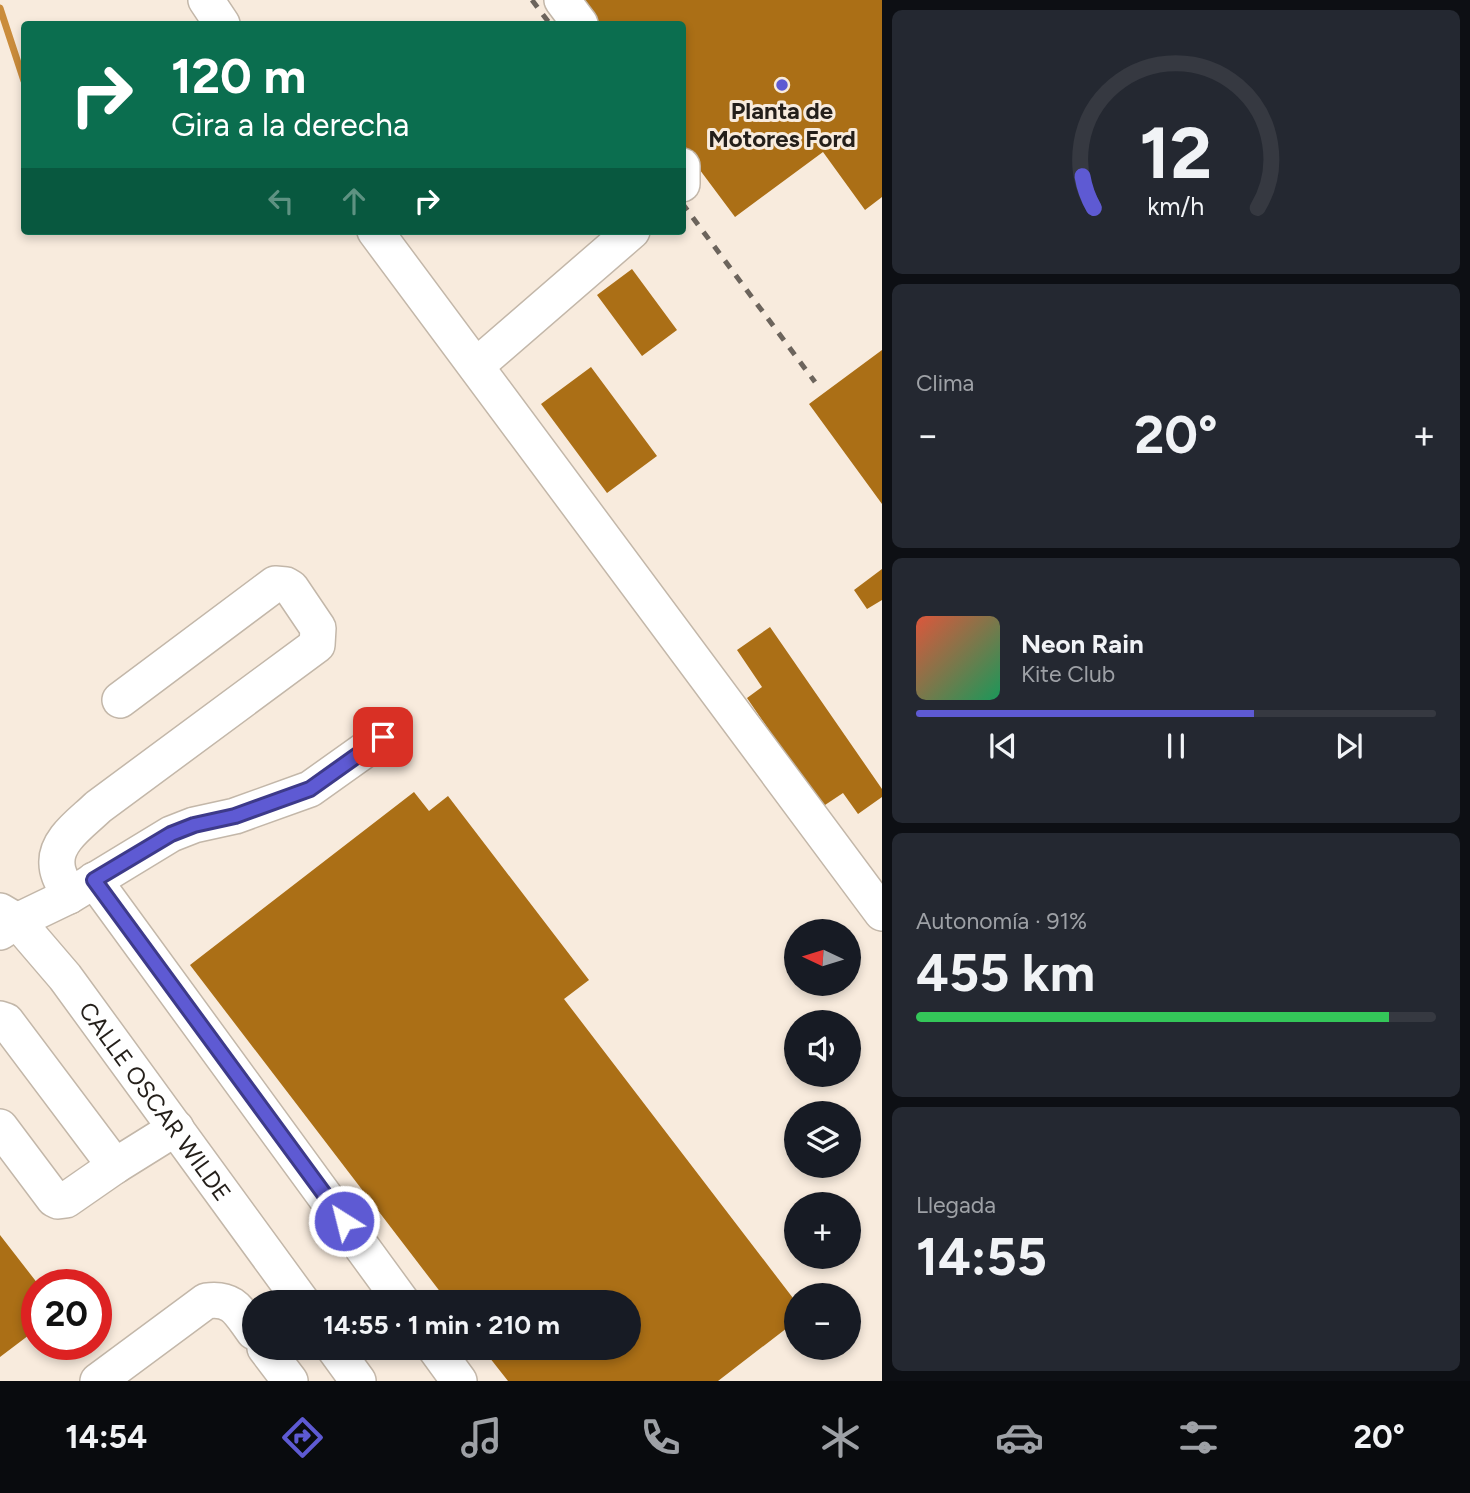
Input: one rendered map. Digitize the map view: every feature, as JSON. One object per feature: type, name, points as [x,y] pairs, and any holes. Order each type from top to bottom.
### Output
[{"type":"lane","points":[[206,0],[220,21]]},
{"type":"lane","points":[[562,0],[578,21]]},
{"type":"lane","points":[[378,235],[882,913]]},
{"type":"lane","points":[[476,366],[627,235]]},
{"type":"lane","points":[[120,700],[275,584],[291,588],[318,628],[317,645],[98,807],[66,838],[57,856],[57,867],[82,888],[393,1290]]},
{"type":"lane","points":[[6,921],[82,888],[171,834],[194,825],[235,816],[310,789],[383,737]]},
{"type":"lane","name":"CALLE OSCAR WILDE","points":[[6,921],[65,977],[293,1290]]},
{"type":"lane","points":[[0,1018],[6,1021],[115,1166]]},
{"type":"lane","points":[[0,1127],[58,1201],[66,1200],[176,1128]]},
{"type":"lane","points":[[98,1381],[206,1300],[217,1299],[235,1306],[242,1316]]},
{"type":"lane","points":[[274,1360],[290,1381]]},
{"type":"lane","points":[[343,1360],[358,1381]]},
{"type":"lane","points":[[444,1360],[459,1381]]},
{"type":"building","name":"Planta de Motores Ford","points":[[574,0],[882,0],[882,197],[865,210],[823,152],[735,217],[686,151],[686,21],[590,21]]},
{"type":"building","points":[[632,269],[677,330],[642,356],[597,295]]},
{"type":"building","points":[[882,350],[882,504],[809,404]]},
{"type":"building","points":[[591,367],[657,456],[607,493],[541,404]]},
{"type":"building","points":[[882,569],[882,600],[867,609],[854,590]]},
{"type":"building","points":[[770,627],[882,789],[882,797],[858,814],[843,793],[822,807],[747,698],[762,687],[737,650]]},
{"type":"building","points":[[414,792],[429,811],[448,796],[589,980],[564,999],[784,1286],[784,1330],[718,1381],[508,1381],[491,1360],[641,1360],[641,1290],[439,1290],[190,965]]},
{"type":"building","points":[[0,1235],[26,1269],[21,1269],[21,1341],[0,1357]]},
{"type":"waterway","points":[[0,8],[21,72]]},
{"type":"railway","points":[[532,0],[548,21]]},
{"type":"railway","points":[[686,208],[815,382]]},
{"type":"place","name":"Planta de Motores Ford","points":[[782,85]]},
{"type":"route","points":[[344,1221],[94,880],[171,834],[296,796],[383,737]]}]
